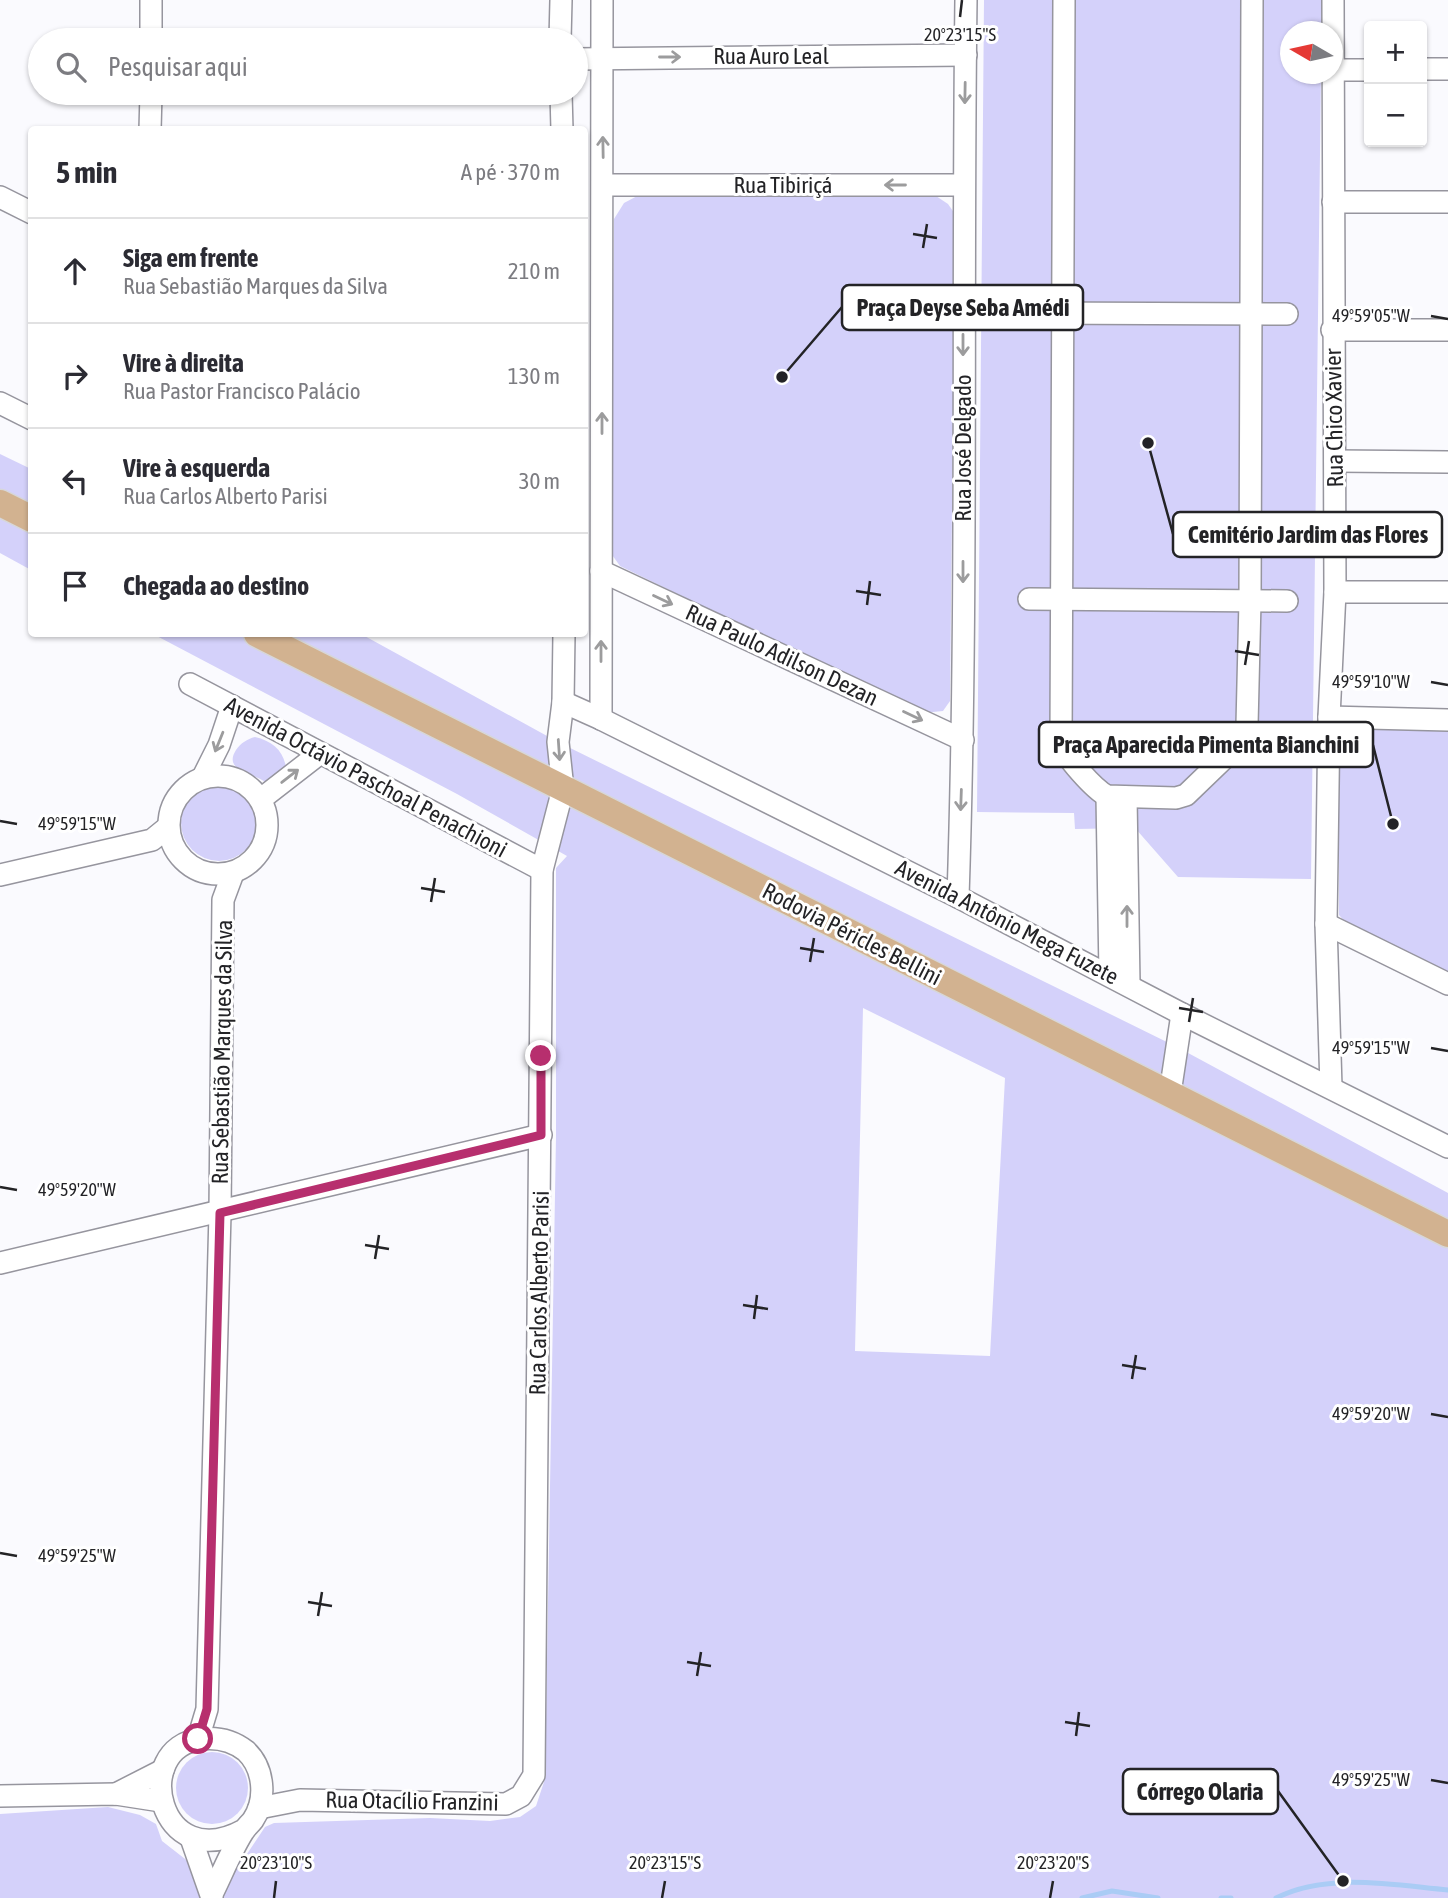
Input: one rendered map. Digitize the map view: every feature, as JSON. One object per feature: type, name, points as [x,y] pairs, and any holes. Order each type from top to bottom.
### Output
[{"type":"main road","points":[[0,503],[28,517]]},
{"type":"main road","name":"Rodovia Péricles Bellini","points":[[263,637],[1448,1234]]},
{"type":"street","points":[[151,0],[151,28]]},
{"type":"street","points":[[560,28],[561,0]]},
{"type":"street","points":[[601,719],[602,0]]},
{"type":"street","name":"Rua José Delgado","points":[[958,897],[963,740],[966,0]]},
{"type":"street","points":[[1064,0],[1063,750],[1098,790],[1116,797],[1176,798],[1186,795],[1240,744],[1245,735],[1248,713],[1252,0]]},
{"type":"street","name":"Rua Chico Xavier","points":[[1333,0],[1334,21]]},
{"type":"street","name":"Rua Auro Leal","points":[[588,58],[965,55]]},
{"type":"street","points":[[1343,70],[1364,69]]},
{"type":"street","points":[[1427,69],[1448,69]]},
{"type":"street","name":"Rua Chico Xavier","points":[[1331,1087],[1326,924],[1329,717],[1335,592],[1332,330],[1335,84]]},
{"type":"street","points":[[150,126],[151,105]]},
{"type":"street","points":[[561,105],[562,126]]},
{"type":"street","name":"Rua Tibiriçá","points":[[603,185],[964,186]]},
{"type":"street","points":[[0,197],[28,210]]},
{"type":"street","points":[[1333,202],[1448,202]]},
{"type":"street","points":[[1032,313],[1287,314]]},
{"type":"street","points":[[1332,330],[1448,330]]},
{"type":"street","points":[[0,403],[28,417]]},
{"type":"street","points":[[1335,461],[1448,462]]},
{"type":"street","name":"Rua Paulo Adilson Dezan","points":[[601,571],[963,740]]},
{"type":"street","points":[[1335,592],[1448,592]]},
{"type":"street","points":[[1029,599],[1287,601]]},
{"type":"street","points":[[563,789],[558,742],[564,637]]},
{"type":"street","name":"Avenida Octávio Paschoal Penachioni","points":[[190,684],[542,870]]},
{"type":"street","name":"Avenida Antônio Mega Fuzete","points":[[562,702],[958,897],[1182,1014],[1448,1147]]},
{"type":"street","points":[[203,777],[219,745],[232,706]]},
{"type":"street","points":[[1329,717],[1448,720]]},
{"type":"street","points":[[261,799],[319,754]]},
{"type":"street","points":[[219,775],[236,778],[250,786],[261,799],[267,815],[268,834],[261,850],[250,864],[233,873],[210,875],[188,866],[165,838],[172,806],[185,788],[203,777],[219,775]]},
{"type":"street","name":"Rua Carlos Alberto Parisi","points":[[522,1796],[534,1775],[542,870],[563,789]]},
{"type":"street","points":[[1116,797],[1119,979]]},
{"type":"street","points":[[0,876],[165,838]]},
{"type":"street","name":"Rua Sebastião Marques da Silva","points":[[209,1739],[207,1709],[220,1213],[223,900],[233,873]]},
{"type":"street","name":"Rua Sebastião Marques da Silva","points":[[210,875],[223,900]]},
{"type":"street","points":[[1326,924],[1448,984]]},
{"type":"street","points":[[1170,1093],[1182,1014]]},
{"type":"street","points":[[0,1263],[541,1135]]},
{"type":"street","points":[[212,1896],[244,1830],[260,1808],[262,1784],[258,1767],[235,1743],[209,1739],[177,1750],[163,1770],[160,1786],[161,1801],[172,1823],[191,1838],[209,1842],[228,1839],[244,1830]]},
{"type":"street","points":[[116,1794],[163,1770]]},
{"type":"street","name":"Rua Otacílio Franzini","points":[[262,1784],[300,1800]]},
{"type":"street","points":[[0,1796],[116,1794],[161,1801]]},
{"type":"street","name":"Rua Otacílio Franzini","points":[[260,1808],[300,1800],[506,1804],[522,1796]]},
{"type":"street","points":[[191,1838],[212,1896]]},
{"type":"shaded area","points":[[984,0],[1322,0],[1321,21],[1280,21],[1280,84],[1321,84],[1311,879],[1178,877],[1135,828],[1075,829],[1074,813],[977,812]]},
{"type":"shaded area","points":[[641,194],[936,196],[948,204],[955,214],[950,701],[943,711],[922,713],[620,566],[610,552],[614,219],[624,203]]},
{"type":"shaded area","points":[[0,454],[28,468],[28,568],[0,553]]},
{"type":"shaded area","points":[[159,637],[366,637],[558,742],[1177,1047],[1448,1193],[1448,1898],[0,1898],[0,1814],[108,1807],[140,1815],[156,1824],[162,1841],[189,1862],[212,1894],[245,1857],[265,1827],[274,1823],[430,1818],[490,1821],[520,1817],[536,1806],[545,1779],[556,1136],[556,868],[567,856],[457,794]],"holes":[[[863,1008],[1005,1078],[990,1356],[855,1351]]]},
{"type":"shaded area","points":[[1352,727],[1448,729],[1448,972],[1346,923],[1339,915],[1339,746],[1343,732]]},
{"type":"shaded area","points":[[255,737],[276,747],[286,767],[266,783],[242,771],[233,763],[236,750]]},
{"type":"shaded area","points":[[219,785],[234,788],[246,796],[254,808],[257,823],[254,838],[246,850],[234,858],[219,861],[204,858],[192,850],[184,838],[181,823],[184,808],[192,796],[204,788]]},
{"type":"shaded area","points":[[212,1752],[232,1758],[242,1768],[248,1788],[242,1808],[232,1818],[212,1824],[192,1818],[182,1808],[176,1788],[182,1768],[192,1758]]},
{"type":"waterway","points":[[1276,1898],[1296,1890],[1338,1883],[1383,1883],[1448,1890]]},
{"type":"waterway","points":[[1082,1898],[1112,1891],[1158,1898]]},
{"type":"waterway","points":[[1221,1898],[1231,1898]]},
{"type":"place","name":"Praça Deyse Seba Amédi","points":[[782,377]]},
{"type":"place","name":"Cemitério Jardim das Flores","points":[[1148,443]]},
{"type":"place","name":"Praça Aparecida Pimenta Bianchini","points":[[1393,824]]},
{"type":"place","name":"Córrego Olaria","points":[[1343,1881]]},
{"type":"route","points":[[198,1739],[207,1709],[220,1213],[541,1135],[541,1056]]}]
